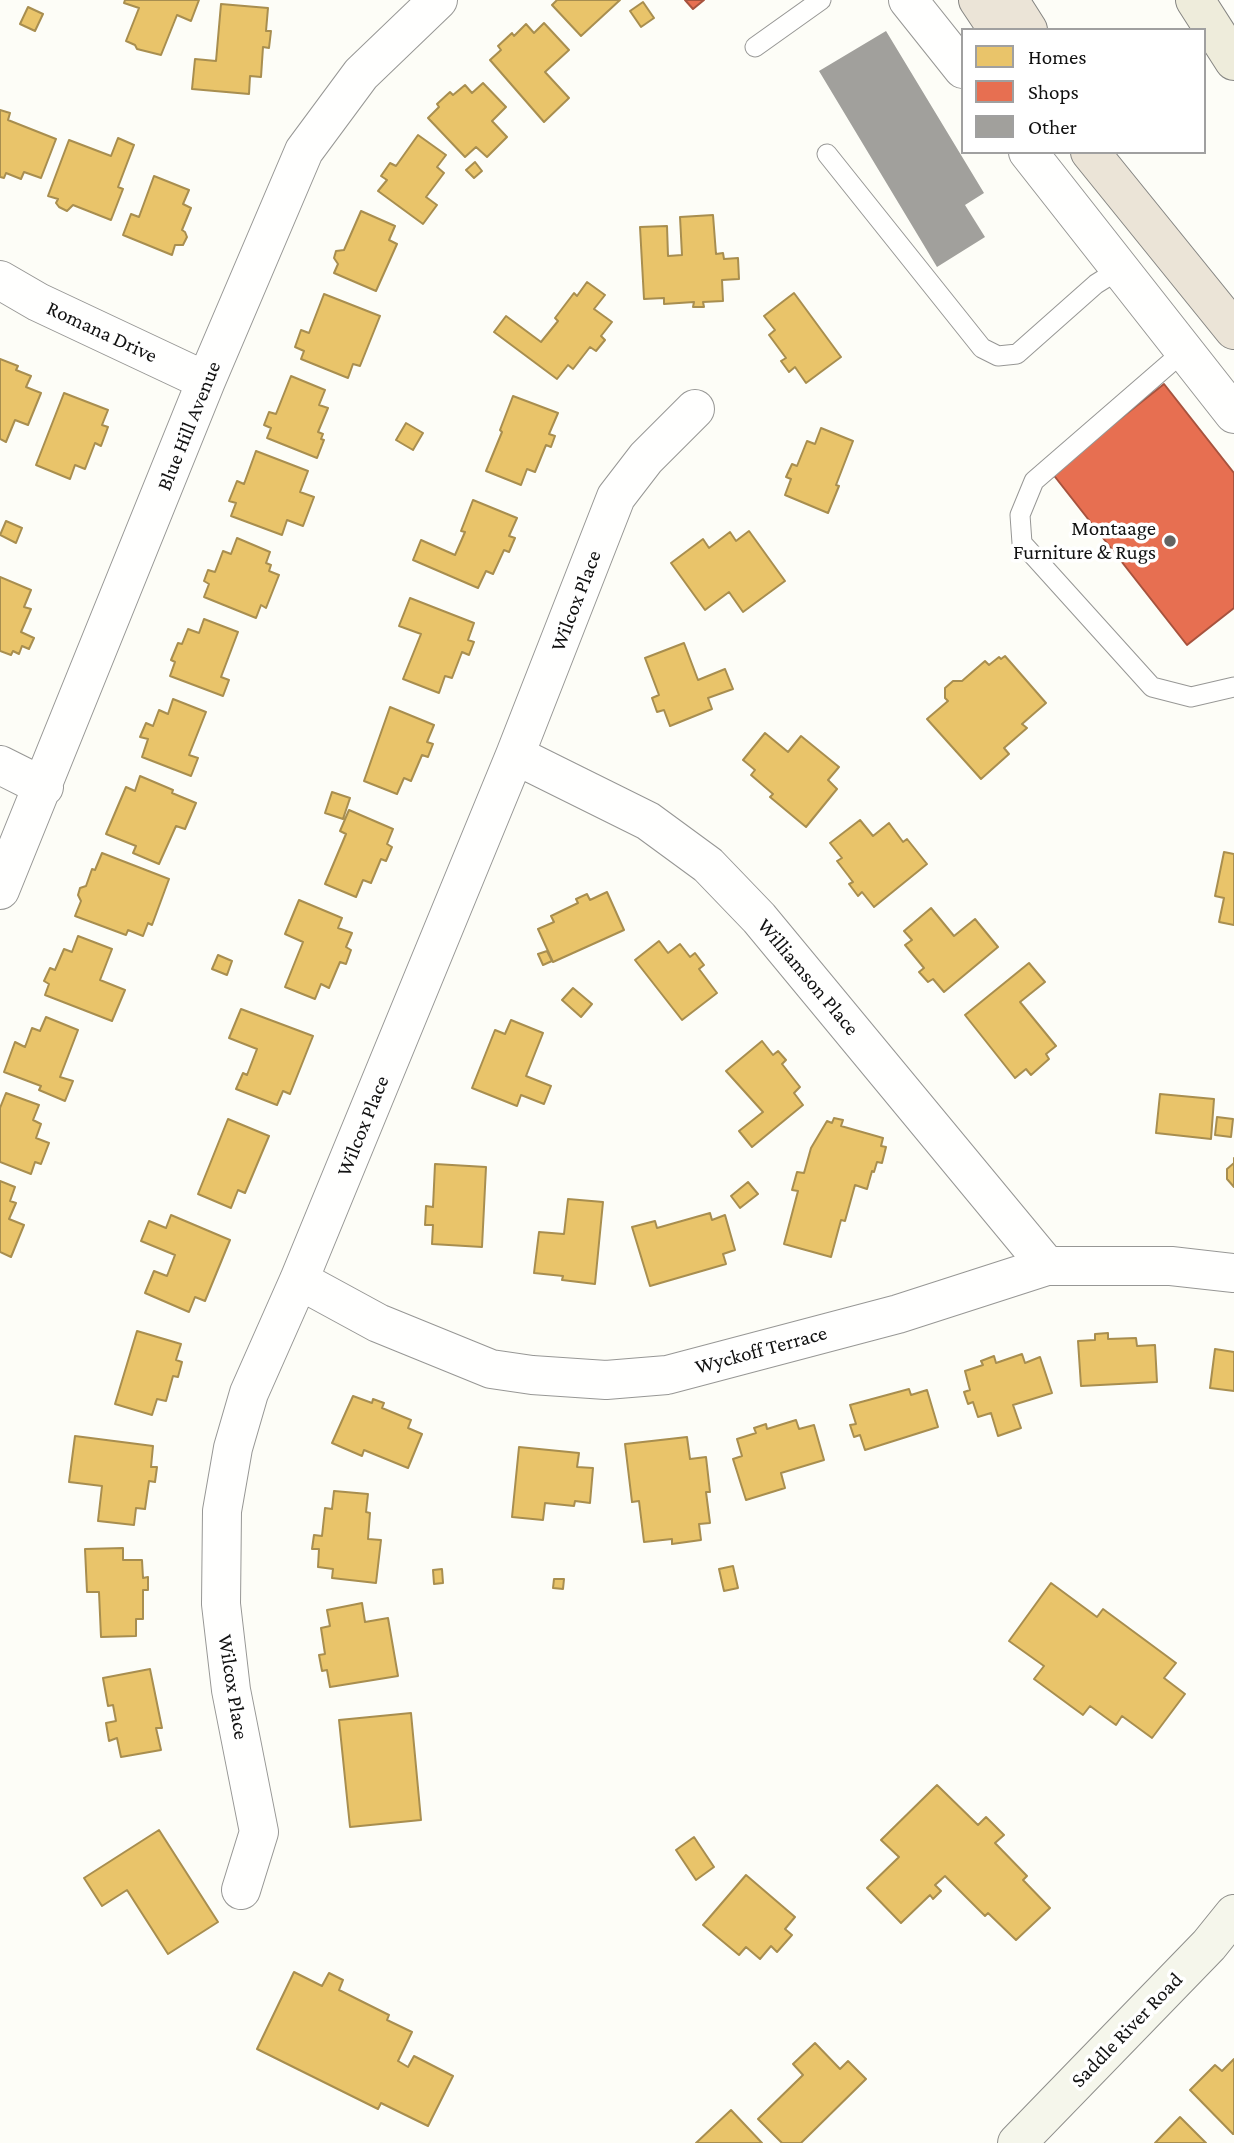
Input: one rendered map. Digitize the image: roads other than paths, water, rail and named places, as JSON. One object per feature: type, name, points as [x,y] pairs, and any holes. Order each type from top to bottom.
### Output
[{"type":"highway","points":[[978,0],[997,28]]},
{"type":"highway","points":[[1009,0],[1027,28]]},
{"type":"highway","points":[[1092,154],[1234,330]]},
{"type":"highway","points":[[1113,154],[1234,317]]},
{"type":"main road","points":[[1195,0],[1234,61]]},
{"type":"street","points":[[908,0],[961,66]]},
{"type":"street","name":"Blue Hill Avenue","points":[[0,890],[44,787],[206,381],[304,151],[361,74],[432,1]]},
{"type":"street","points":[[1030,154],[1234,414]]},
{"type":"street","name":"Romana Drive","points":[[0,280],[38,302],[206,381]]},
{"type":"street","name":"Wilcox Place","points":[[241,1890],[259,1832],[231,1690],[221,1604],[222,1511],[233,1448],[249,1393],[299,1280],[515,755],[616,497],[646,458],[695,409]]},
{"type":"street","name":"Williamson Place","points":[[515,755],[648,821],[708,865],[759,918],[1046,1265]]},
{"type":"street","points":[[0,765],[44,787]]},
{"type":"street","name":"Wyckoff Terrace","points":[[299,1280],[378,1323],[491,1369],[606,1380],[667,1375],[898,1314],[1046,1265],[1171,1266],[1234,1273]]},
{"type":"street","name":"Saddle River Road","points":[[1017,2143],[1222,1935],[1234,1914]]},
{"type":"lane","points":[[755,47],[821,0]]},
{"type":"lane","points":[[827,154],[982,348],[998,356],[1017,354],[1096,284],[1120,268]]},
{"type":"lane","points":[[1184,351],[1034,481],[1020,515],[1023,543],[1152,687],[1191,697],[1234,687]]},
{"type":"place","name":"Montaage Furniture & Rugs","points":[[1170,541]]}]
